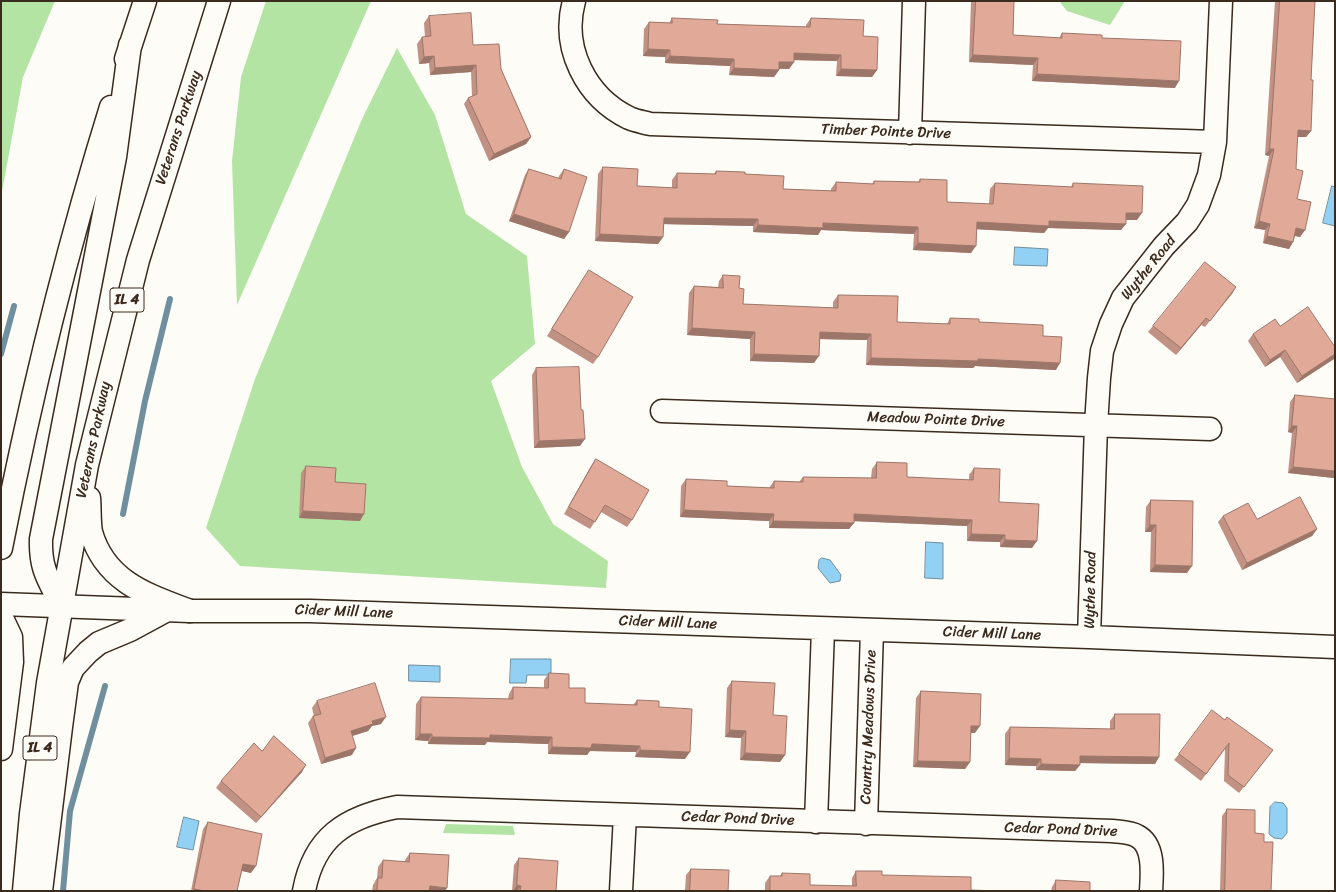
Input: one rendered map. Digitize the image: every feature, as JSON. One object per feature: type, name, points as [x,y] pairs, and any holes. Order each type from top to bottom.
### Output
[{"type":"main road","points":[[1,548],[6,500],[79,212],[130,45],[146,1]]},
{"type":"main road","name":"Veterans Parkway","points":[[24,891],[31,814],[48,683],[87,464],[138,260],[219,1]]},
{"type":"main road","name":"Timber Pointe Drive","points":[[574,1],[571,14],[570,31],[572,50],[580,68],[594,90],[610,106],[630,118],[650,124],[1215,142]]},
{"type":"main road","points":[[910,133],[914,1]]},
{"type":"main road","name":"Wythe Road","points":[[1090,637],[1096,425],[1100,365],[1111,324],[1123,298],[1140,274],[1187,222],[1198,205],[1209,175],[1215,142],[1221,1]]},
{"type":"main road","points":[[62,606],[44,571],[41,556],[41,539],[115,157],[130,45]]},
{"type":"main road","name":"Meadow Pointe Drive","points":[[662,411],[1210,429]]},
{"type":"main road","points":[[87,464],[91,531],[108,564],[130,585],[140,592],[190,611]]},
{"type":"main road","name":"Cider Mill Lane","points":[[1,604],[190,611],[310,611],[1090,637],[1335,647]]},
{"type":"main road","points":[[41,891],[67,682],[72,668],[99,643],[130,630],[167,610]]},
{"type":"main road","points":[[1,616],[11,638],[12,662],[1,749]]},
{"type":"main road","points":[[816,822],[823,629]]},
{"type":"main road","name":"Country Meadows Drive","points":[[866,824],[872,630]]},
{"type":"main road","name":"Cedar Pond Drive","points":[[304,891],[312,864],[320,847],[336,832],[354,819],[374,812],[397,807],[866,824],[1112,831],[1147,837],[1152,866],[1152,891]]},
{"type":"main road","points":[[620,891],[625,815]]},
{"type":"green space","points":[[1,1],[55,1],[23,77],[1,197]]},
{"type":"green space","points":[[266,1],[371,1],[237,305],[232,161],[241,77]]},
{"type":"green space","points":[[1059,1],[1125,1],[1110,25],[1067,11]]},
{"type":"green space","points":[[397,48],[435,115],[466,214],[527,256],[535,344],[491,381],[522,467],[553,524],[608,561],[606,588],[240,566],[206,528],[255,379],[362,119]]},
{"type":"green space","points":[[446,824],[513,826],[515,835],[443,833]]},
{"type":"water","points":[[1332,186],[1335,187],[1335,226],[1323,223]]},
{"type":"water","points":[[1015,247],[1048,249],[1047,266],[1014,265]]},
{"type":"water","points":[[926,542],[943,543],[943,579],[925,578]]},
{"type":"water","points":[[822,558],[830,560],[841,575],[840,581],[830,583],[818,568],[819,560]]},
{"type":"water","points":[[511,659],[551,659],[551,675],[527,675],[526,683],[510,683]]},
{"type":"water","points":[[409,665],[440,666],[440,682],[409,681]]},
{"type":"water","points":[[1275,802],[1283,803],[1287,808],[1287,833],[1282,839],[1274,838],[1269,834],[1270,807]]},
{"type":"water","points":[[184,817],[199,821],[193,850],[177,847]]},
{"type":"building","points":[[976,1],[1014,1],[1013,35],[1062,38],[1062,33],[1102,35],[1102,38],[1181,41],[1179,81],[1037,74],[1038,58],[973,55]]},
{"type":"building","points":[[1280,1],[1315,1],[1311,80],[1313,80],[1311,131],[1298,130],[1296,169],[1303,171],[1297,199],[1311,202],[1305,230],[1296,228],[1293,242],[1267,236],[1270,224],[1259,221],[1274,149],[1270,149]]},
{"type":"building","points":[[471,13],[473,45],[499,44],[501,69],[531,137],[494,154],[468,98],[477,94],[476,65],[435,68],[434,56],[424,57],[422,37],[431,36],[429,16]]},
{"type":"building","points":[[672,18],[718,20],[717,24],[810,27],[811,18],[864,20],[863,36],[878,37],[877,70],[841,69],[841,55],[794,53],[794,62],[779,62],[779,70],[734,68],[734,59],[670,56],[670,50],[648,49],[649,22],[672,23]]},
{"type":"building","points":[[603,167],[638,169],[637,186],[677,188],[677,173],[716,174],[716,171],[784,176],[783,189],[836,191],[836,182],[874,184],[874,181],[920,182],[920,179],[947,180],[947,202],[993,204],[995,183],[1073,187],[1073,183],[1143,186],[1142,213],[1126,213],[1126,224],[1049,221],[1049,226],[977,222],[976,246],[918,243],[918,227],[823,223],[823,228],[758,225],[758,219],[664,218],[663,237],[600,234]]},
{"type":"building","points":[[529,169],[561,179],[564,169],[587,177],[569,232],[514,214]]},
{"type":"building","points":[[1205,262],[1236,287],[1210,321],[1206,318],[1181,348],[1153,326]]},
{"type":"building","points":[[589,270],[633,297],[598,357],[552,329]]},
{"type":"building","points":[[723,275],[740,276],[739,288],[744,289],[743,304],[838,308],[838,295],[898,296],[897,322],[950,324],[950,318],[979,319],[979,322],[1043,325],[1043,336],[1062,337],[1060,363],[978,359],[978,361],[871,358],[871,334],[820,332],[819,356],[754,354],[755,332],[692,328],[694,286],[723,288]]},
{"type":"building","points":[[1308,307],[1335,347],[1335,354],[1302,376],[1285,350],[1270,360],[1253,334],[1275,319],[1280,326]]},
{"type":"building","points":[[579,367],[581,410],[583,410],[585,439],[539,441],[536,368]]},
{"type":"building","points":[[1295,395],[1335,399],[1335,471],[1293,467],[1297,426],[1292,426]]},
{"type":"building","points":[[596,459],[649,490],[632,520],[605,505],[595,522],[569,507]]},
{"type":"building","points":[[877,462],[907,463],[907,477],[973,480],[974,468],[1000,469],[999,502],[1039,504],[1037,541],[1005,540],[1005,535],[971,534],[972,520],[854,514],[854,523],[773,521],[774,514],[684,510],[686,479],[727,481],[727,486],[774,488],[774,481],[803,482],[803,477],[876,478]]},
{"type":"building","points":[[306,466],[336,468],[335,482],[366,484],[364,514],[303,511]]},
{"type":"building","points":[[1300,497],[1317,529],[1247,563],[1223,516],[1248,503],[1257,519]]},
{"type":"building","points":[[1151,500],[1193,501],[1192,566],[1155,565],[1156,525],[1150,525]]},
{"type":"building","points":[[549,673],[569,674],[569,688],[585,688],[585,703],[637,705],[637,700],[659,701],[659,707],[692,709],[690,752],[640,750],[640,746],[592,744],[591,748],[552,747],[552,737],[490,735],[490,738],[432,737],[432,734],[420,734],[421,697],[513,699],[513,687],[548,688]]},
{"type":"building","points":[[732,681],[775,683],[773,715],[787,716],[785,755],[745,753],[746,731],[730,730]]},
{"type":"building","points":[[375,683],[386,717],[372,721],[373,724],[351,731],[356,748],[325,758],[313,716],[321,714],[317,701]]},
{"type":"building","points":[[921,691],[981,694],[980,726],[971,726],[970,762],[918,761]]},
{"type":"building","points":[[1212,710],[1225,720],[1227,717],[1273,750],[1244,787],[1228,775],[1229,743],[1206,774],[1179,754]]},
{"type":"building","points":[[1115,714],[1160,714],[1159,757],[1080,756],[1080,765],[1041,764],[1041,759],[1009,758],[1010,727],[1114,729]]},
{"type":"building","points":[[274,736],[306,765],[261,817],[221,781],[254,743],[262,751]]},
{"type":"building","points":[[1227,809],[1255,810],[1255,833],[1264,834],[1264,842],[1273,842],[1271,891],[1225,891]]},
{"type":"building","points":[[208,822],[262,834],[256,866],[243,864],[237,891],[205,891],[194,889]]},
{"type":"building","points":[[410,853],[449,855],[447,888],[430,886],[429,891],[377,891],[378,878],[382,878],[383,860],[409,862]]},
{"type":"building","points":[[519,858],[558,861],[556,891],[520,891],[521,886],[517,885]]},
{"type":"building","points":[[691,869],[729,870],[728,891],[690,891]]},
{"type":"building","points":[[856,871],[882,871],[882,875],[971,877],[971,890],[998,891],[770,891],[770,876],[782,876],[782,873],[810,874],[810,885],[856,886]]},
{"type":"building","points":[[1056,880],[1090,882],[1090,891],[1056,891]]},
{"type":"waterway","points":[[123,514],[145,401],[170,299]]},
{"type":"waterway","points":[[1,354],[14,306]]},
{"type":"waterway","points":[[63,891],[70,811],[105,686]]}]
